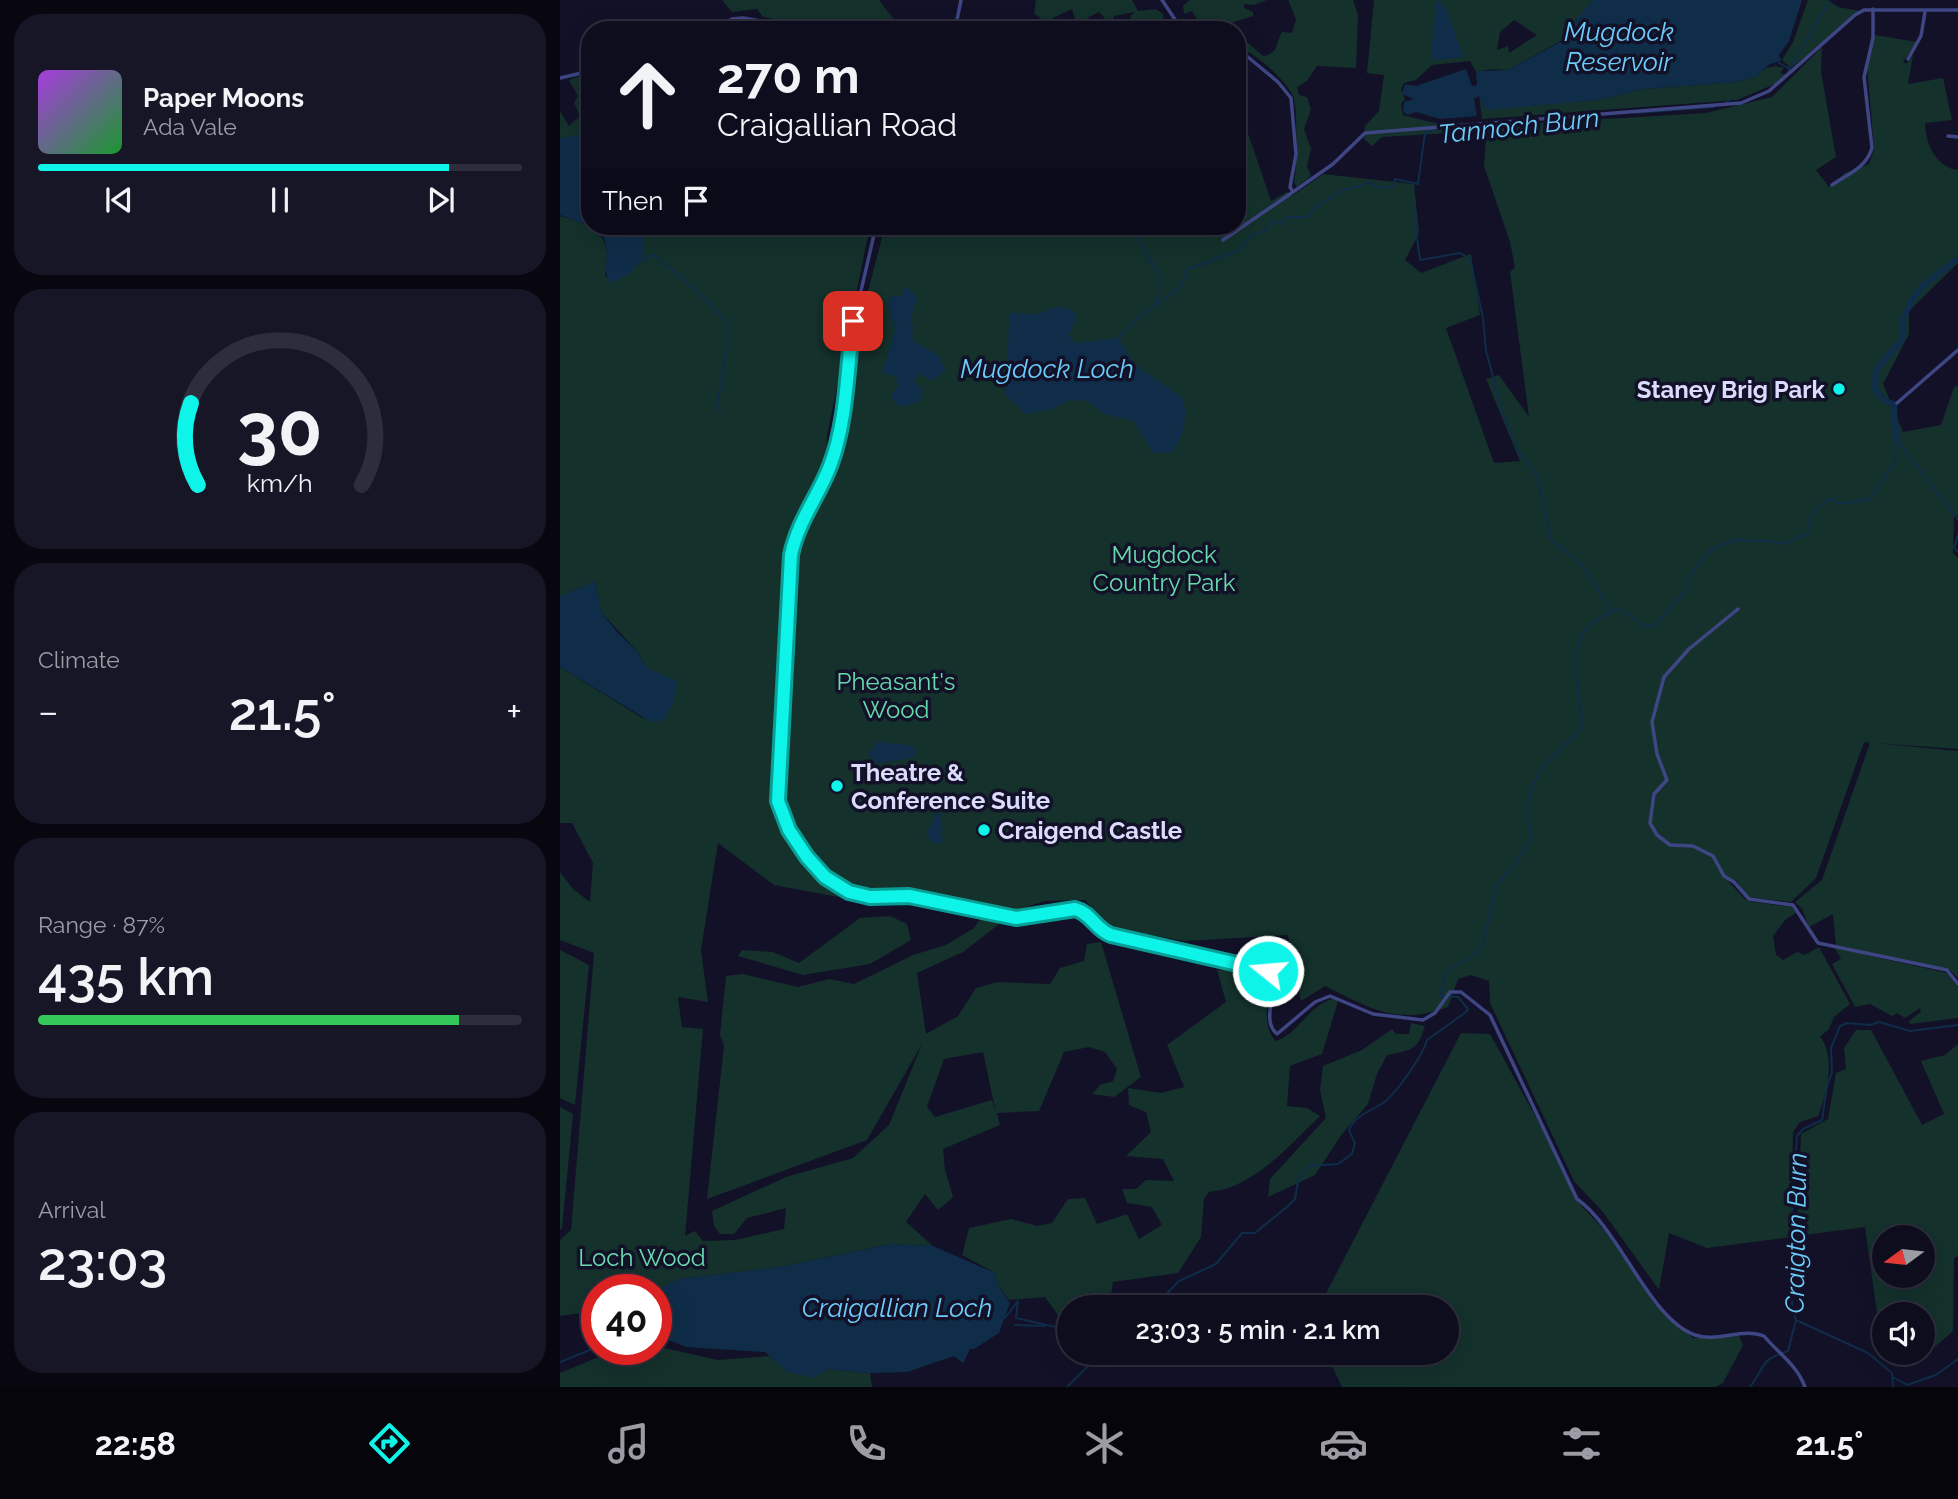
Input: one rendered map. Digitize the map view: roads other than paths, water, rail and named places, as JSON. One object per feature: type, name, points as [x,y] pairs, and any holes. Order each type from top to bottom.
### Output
[{"type":"street","points":[[957,21],[961,0]]},
{"type":"street","points":[[1162,0],[1176,21]]},
{"type":"street","points":[[1832,185],[1869,160],[1872,148],[1864,76],[1873,38],[1873,9]]},
{"type":"street","points":[[1246,224],[1333,164],[1360,136],[1371,132],[1741,103],[1769,92],[1855,15],[1873,9],[1925,12],[1958,10]]},
{"type":"street","points":[[1908,59],[1921,36],[1925,12]]},
{"type":"street","points":[[728,21],[743,18],[761,21]]},
{"type":"street","points":[[1246,55],[1278,82],[1291,98],[1296,154],[1290,187],[1293,192]]},
{"type":"street","points":[[560,78],[581,73]]},
{"type":"street","points":[[1948,136],[1958,137]]},
{"type":"street","points":[[874,235],[853,321],[838,436],[830,467],[800,521],[791,555],[779,749],[779,808],[794,838],[817,870],[849,892],[870,897],[909,896],[1016,918],[1075,909],[1085,913],[1102,931],[1268,971],[1273,979],[1271,1021],[1278,1034],[1315,1002],[1330,996],[1373,1014],[1403,1019],[1429,1018],[1445,1001],[1448,993],[1454,990],[1461,992],[1490,1015],[1577,1199],[1593,1210],[1652,1296],[1693,1335],[1710,1338],[1757,1333],[1764,1336],[1779,1355],[1799,1371],[1805,1387]]},
{"type":"street","points":[[1223,240],[1230,235]]},
{"type":"street","points":[[1897,403],[1958,349]]},
{"type":"street","points":[[1738,609],[1689,649],[1664,677],[1652,722],[1657,754],[1667,780],[1654,793],[1650,823],[1657,835],[1670,845],[1693,846],[1713,856],[1724,876],[1734,881],[1749,899],[1793,905],[1818,943],[1947,970],[1958,984]]},
{"type":"water","points":[[1439,0],[1446,9],[1463,56],[1460,58],[1434,60],[1431,56],[1436,3]]},
{"type":"water","name":"Mugdock Reservoir","points":[[1593,0],[1802,0],[1789,41],[1779,55],[1781,61],[1770,64],[1755,77],[1736,82],[1644,89],[1597,100],[1489,110],[1484,107],[1479,96],[1474,99],[1477,116],[1440,119],[1416,112],[1407,115],[1403,111],[1404,102],[1414,99],[1402,94],[1405,84],[1416,86],[1466,69],[1472,86],[1477,85],[1476,72],[1508,70],[1572,36],[1575,21]]},
{"type":"water","points":[[581,135],[581,223],[560,215],[560,139]]},
{"type":"water","points":[[601,235],[643,235],[644,256],[630,273],[612,283],[606,271],[604,239]]},
{"type":"water","points":[[908,288],[917,297],[910,322],[913,326],[912,340],[940,357],[945,371],[932,381],[918,373],[914,382],[923,390],[919,402],[899,407],[891,397],[898,386],[896,376],[882,373],[895,329],[887,303],[891,296],[902,296],[904,289]]},
{"type":"water","name":"Mugdock Loch","points":[[1054,307],[1070,310],[1077,317],[1069,335],[1075,343],[1118,338],[1135,365],[1182,397],[1184,426],[1171,453],[1152,452],[1134,421],[1104,414],[1086,400],[1067,401],[1052,409],[1026,414],[1005,395],[1010,313],[1039,314]]},
{"type":"water","points":[[595,581],[602,613],[617,632],[637,651],[647,668],[677,681],[673,703],[664,720],[651,722],[560,667],[560,597]]},
{"type":"water","points":[[876,743],[913,746],[916,757],[876,764],[869,754]]},
{"type":"water","points":[[937,811],[941,814],[942,843],[934,844],[926,835]]},
{"type":"water","name":"Craigallian Loch","points":[[890,1244],[933,1246],[995,1273],[998,1285],[1010,1303],[999,1333],[970,1349],[963,1363],[954,1356],[907,1372],[870,1373],[827,1369],[815,1378],[788,1372],[765,1352],[686,1347],[672,1341],[672,1282],[679,1279],[781,1267]]},
{"type":"waterway","name":"Tannoch Burn","points":[[1788,71],[1829,2]]},
{"type":"waterway","points":[[1779,63],[1788,68]]},
{"type":"waterway","name":"Tannoch Burn","points":[[1725,103],[1731,99]]},
{"type":"waterway","name":"Tannoch Burn","points":[[1635,113],[1714,107]]},
{"type":"waterway","name":"Tannoch Burn","points":[[1118,338],[1141,315],[1173,293],[1182,284],[1188,269],[1240,250],[1250,236],[1264,231],[1274,220],[1280,225],[1288,217],[1307,217],[1317,206],[1344,190],[1370,183],[1380,188],[1394,186],[1395,179],[1418,184],[1425,133],[1438,129]]},
{"type":"waterway","points":[[1413,207],[1420,260],[1460,253],[1470,259],[1483,318],[1486,351],[1503,413],[1518,450],[1537,476],[1551,540],[1583,566],[1611,611]]},
{"type":"waterway","points":[[1135,235],[1158,273],[1158,290]]},
{"type":"waterway","points":[[641,261],[654,255],[705,299],[728,326],[717,405],[720,411]]},
{"type":"waterway","points":[[1896,439],[1894,404],[1885,401],[1875,390],[1876,370],[1902,340],[1902,322],[1912,300],[1923,286],[1958,258]]},
{"type":"waterway","name":"Tannoch Burn","points":[[1155,305],[1158,296]]},
{"type":"waterway","points":[[1166,1295],[1179,1281],[1216,1264],[1242,1233],[1255,1233],[1288,1206],[1295,1199],[1298,1181],[1309,1166],[1338,1164],[1352,1154],[1355,1143],[1349,1130],[1351,1125],[1383,1103],[1402,1083],[1427,1040],[1468,1009],[1458,997],[1440,996],[1445,976],[1450,969],[1476,954],[1483,943],[1496,885],[1512,868],[1532,839],[1529,803],[1537,776],[1581,729],[1576,658],[1586,629],[1599,618],[1620,609],[1644,626],[1654,626],[1687,590],[1689,577],[1710,550],[1734,540],[1782,544],[1809,533],[1814,512],[1832,498],[1837,504],[1870,499],[1894,464],[1896,439]]},
{"type":"waterway","name":"Craigton Burn","points":[[1897,440],[1958,520]]},
{"type":"waterway","name":"Craigton Burn","points":[[1958,535],[1954,548],[1958,552]]},
{"type":"waterway","name":"Craigton Burn","points":[[1750,1387],[1767,1361],[1788,1351],[1796,1320],[1792,1307],[1792,1214],[1797,1136],[1803,1129],[1822,1120],[1832,1072],[1831,1048],[1840,1026],[1847,1023],[1870,1025],[1879,1022],[1910,1031],[1958,1025]]},
{"type":"waterway","points":[[1005,1318],[1018,1301],[1016,1318],[1057,1327]]},
{"type":"waterway","points":[[1798,1321],[1868,1353],[1892,1373],[1893,1387]]},
{"type":"waterway","points":[[1015,1325],[1045,1326]]},
{"type":"waterway","points":[[560,1362],[581,1353]]},
{"type":"waterway","points":[[1893,1377],[1907,1385],[1936,1375],[1958,1359]]},
{"type":"waterway","points":[[1067,1387],[1089,1365]]},
{"type":"place","name":"Staney Brig Park","points":[[1839,389]]},
{"type":"place","name":"Theatre & Conference Suite","points":[[837,786]]},
{"type":"place","name":"Craigend Castle","points":[[984,830]]},
{"type":"park label","name":"Mugdock Country Park","points":[[1164,568]]},
{"type":"park label","name":"Pheasant's Wood","points":[[896,695]]},
{"type":"park label","name":"Loch Wood","points":[[642,1257]]}]
